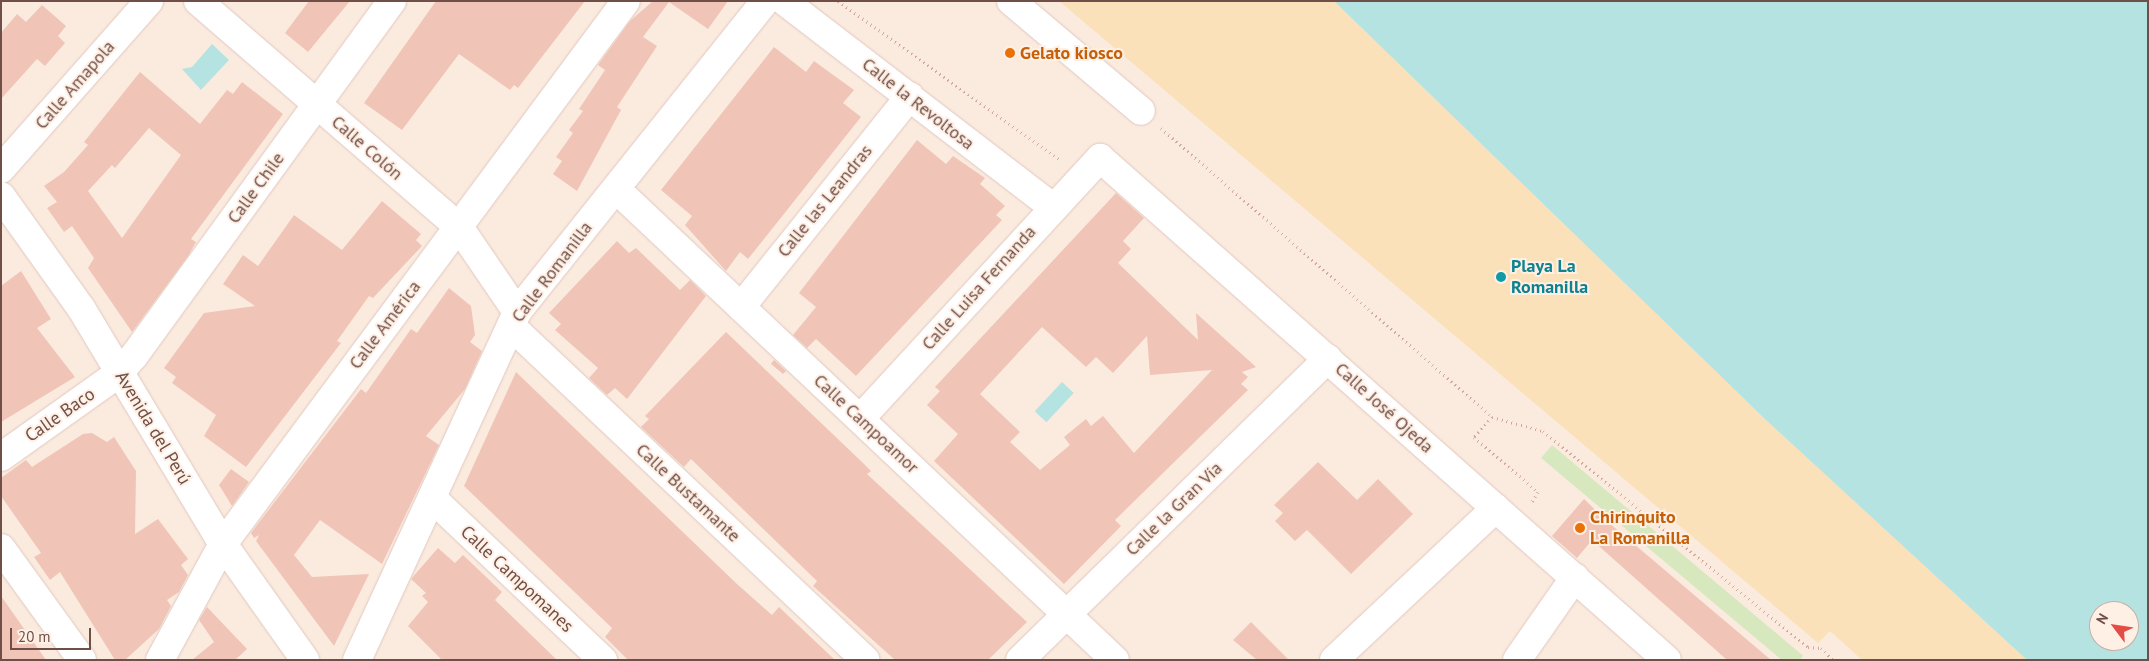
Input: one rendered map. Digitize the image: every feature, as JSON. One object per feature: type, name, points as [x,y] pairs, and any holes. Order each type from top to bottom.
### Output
[{"type":"street","name":"Calle Amapola","points":[[1,169],[149,1]]},
{"type":"street","name":"Calle Colón","points":[[198,1],[459,227],[514,319]]},
{"type":"street","name":"Calle Chile","points":[[119,373],[392,1]]},
{"type":"street","name":"Calle América","points":[[160,660],[223,544],[626,1]]},
{"type":"street","name":"Calle Romanilla","points":[[357,660],[514,319],[764,1]]},
{"type":"street","name":"Calle la Revoltosa","points":[[784,1],[1052,207]]},
{"type":"street","points":[[1011,1],[1141,111]]},
{"type":"street","name":"Calle las Leandras","points":[[741,307],[910,96]]},
{"type":"street","name":"Calle Luisa Fernanda","points":[[860,419],[1052,207],[1091,167]]},
{"type":"street","name":"Calle José Ojeda","points":[[1091,167],[1328,358],[1668,660]]},
{"type":"street","name":"Calle Campoamor","points":[[616,189],[1115,660]]},
{"type":"street","name":"Avenida del Perú","points":[[1,196],[10,228],[81,308],[223,544],[305,660]]},
{"type":"street","name":"Calle Bustamante","points":[[514,319],[865,660]]},
{"type":"street","name":"Calle la Gran Vía","points":[[1020,660],[1328,358]]},
{"type":"street","name":"Calle Baco","points":[[1,457],[119,373]]},
{"type":"street","name":"Calle Campomanes","points":[[432,498],[603,660]]},
{"type":"street","points":[[1334,660],[1506,516]]},
{"type":"street","points":[[1,548],[82,660]]},
{"type":"street","points":[[1517,660],[1575,577]]},
{"type":"path","points":[[838,1],[1091,167]]},
{"type":"path","points":[[1141,111],[1492,417],[1543,431],[1808,647],[1821,648],[1833,660]]},
{"type":"path","points":[[1492,417],[1474,437],[1538,492],[1506,516]]},
{"type":"green space","points":[[1552,445],[1803,656],[1800,660],[1782,660],[1541,458]]},
{"type":"sand","name":"Playa La Romanilla","points":[[1059,1],[1334,1],[1767,421],[2027,660],[1862,660],[1830,631],[1818,643]]},
{"type":"water","points":[[1334,1],[2148,1],[2148,660],[2027,660],[1767,421]]},
{"type":"water","points":[[212,44],[229,60],[201,90],[182,69],[192,67]]},
{"type":"water","points":[[1062,382],[1074,393],[1046,422],[1035,411]]},
{"type":"building","points":[[309,1],[350,1],[308,52],[285,33]]},
{"type":"building","points":[[436,1],[585,1],[518,88],[514,85],[510,90],[459,54],[402,130],[364,103]]},
{"type":"building","points":[[653,1],[728,1],[708,29],[669,2],[643,37],[657,46],[617,107],[621,110],[577,191],[553,174],[562,161],[556,157],[573,133],[569,130],[583,111],[579,109],[605,70],[598,65],[630,21]]},
{"type":"building","points":[[42,5],[66,26],[58,36],[65,43],[45,66],[37,59],[1,99],[1,33],[17,14],[26,22]]},
{"type":"building","points":[[774,47],[806,72],[814,61],[854,90],[843,103],[861,117],[748,259],[740,252],[726,271],[685,225],[692,216],[661,190]]},
{"type":"building","points":[[140,72],[200,124],[227,90],[233,94],[242,82],[283,114],[191,239],[196,242],[188,256],[132,332],[88,268],[94,258],[72,226],[64,232],[47,208],[57,202],[44,186],[64,172],[88,145],[84,142]],"holes":[[[149,128],[181,155],[122,238],[88,191],[112,165],[115,168]]]},
{"type":"building","points":[[917,140],[946,164],[953,156],[985,178],[980,184],[1005,206],[996,215],[1002,220],[856,376],[816,339],[807,348],[793,335],[816,307],[799,293]]},
{"type":"building","points":[[1116,193],[1144,218],[1123,241],[1131,249],[1118,263],[1198,340],[1196,313],[1256,367],[1242,372],[1248,377],[1241,384],[1248,390],[1115,520],[1121,526],[1064,584],[934,461],[958,434],[927,405],[940,391],[935,387]],"holes":[[[1042,327],[1086,367],[1096,357],[1113,373],[1147,336],[1150,375],[1212,370],[1134,453],[1103,416],[1091,426],[1086,419],[1064,437],[1070,445],[1040,470],[1010,442],[1020,432],[980,394]]]},
{"type":"building","points":[[382,201],[421,234],[416,240],[422,246],[373,298],[369,296],[337,341],[341,343],[246,467],[204,436],[216,415],[172,383],[176,377],[164,368],[204,313],[255,306],[223,284],[243,255],[258,266],[294,215],[342,250]]},
{"type":"building","points":[[617,241],[629,253],[636,248],[680,290],[690,280],[706,296],[627,399],[615,388],[607,395],[589,378],[598,368],[555,330],[561,324],[549,313]]},
{"type":"building","points":[[21,271],[51,319],[37,328],[75,377],[1,422],[1,286]]},
{"type":"building","points":[[449,288],[471,306],[475,335],[470,342],[482,351],[465,389],[426,436],[439,445],[382,564],[320,520],[294,555],[312,577],[369,574],[334,646],[256,541],[259,535],[254,538],[251,533],[361,389],[366,393],[411,329],[417,333]]},
{"type":"building","points":[[726,332],[871,471],[867,474],[1027,622],[988,660],[895,660],[813,586],[817,581],[691,459],[684,467],[641,427],[649,419],[645,416]]},
{"type":"building","points":[[774,360],[786,371],[783,374],[771,364]]},
{"type":"building","points":[[516,372],[737,584],[772,615],[779,607],[835,660],[628,660],[605,637],[612,628],[464,486]]},
{"type":"building","points":[[92,433],[107,442],[114,437],[136,471],[135,534],[158,519],[188,559],[181,565],[188,575],[179,592],[167,600],[171,606],[159,629],[125,660],[115,660],[60,572],[50,580],[34,557],[41,553],[1,496],[1,478],[26,460],[32,467],[83,434]]},
{"type":"building","points":[[1318,462],[1357,500],[1378,479],[1413,514],[1351,574],[1307,530],[1295,541],[1275,521],[1283,513],[1274,505]]},
{"type":"building","points":[[231,469],[249,482],[232,506],[219,485]]},
{"type":"building","points":[[1584,499],[1608,522],[1771,660],[1727,660],[1592,540],[1577,558],[1552,536]]},
{"type":"building","points":[[438,548],[455,563],[463,555],[502,592],[495,600],[557,660],[442,660],[408,626],[428,602],[422,596],[426,593],[411,579]]},
{"type":"building","points":[[1,596],[46,660],[1,660]]},
{"type":"building","points":[[207,607],[247,649],[235,660],[192,660],[214,642],[199,620]]},
{"type":"building","points":[[1251,622],[1289,660],[1257,660],[1233,640]]},
{"type":"place","name":"Gelato kiosco","points":[[1010,53]]},
{"type":"place","name":"Playa La Romanilla","points":[[1501,277]]},
{"type":"place","name":"Chirinquito La Romanilla","points":[[1580,528]]}]
